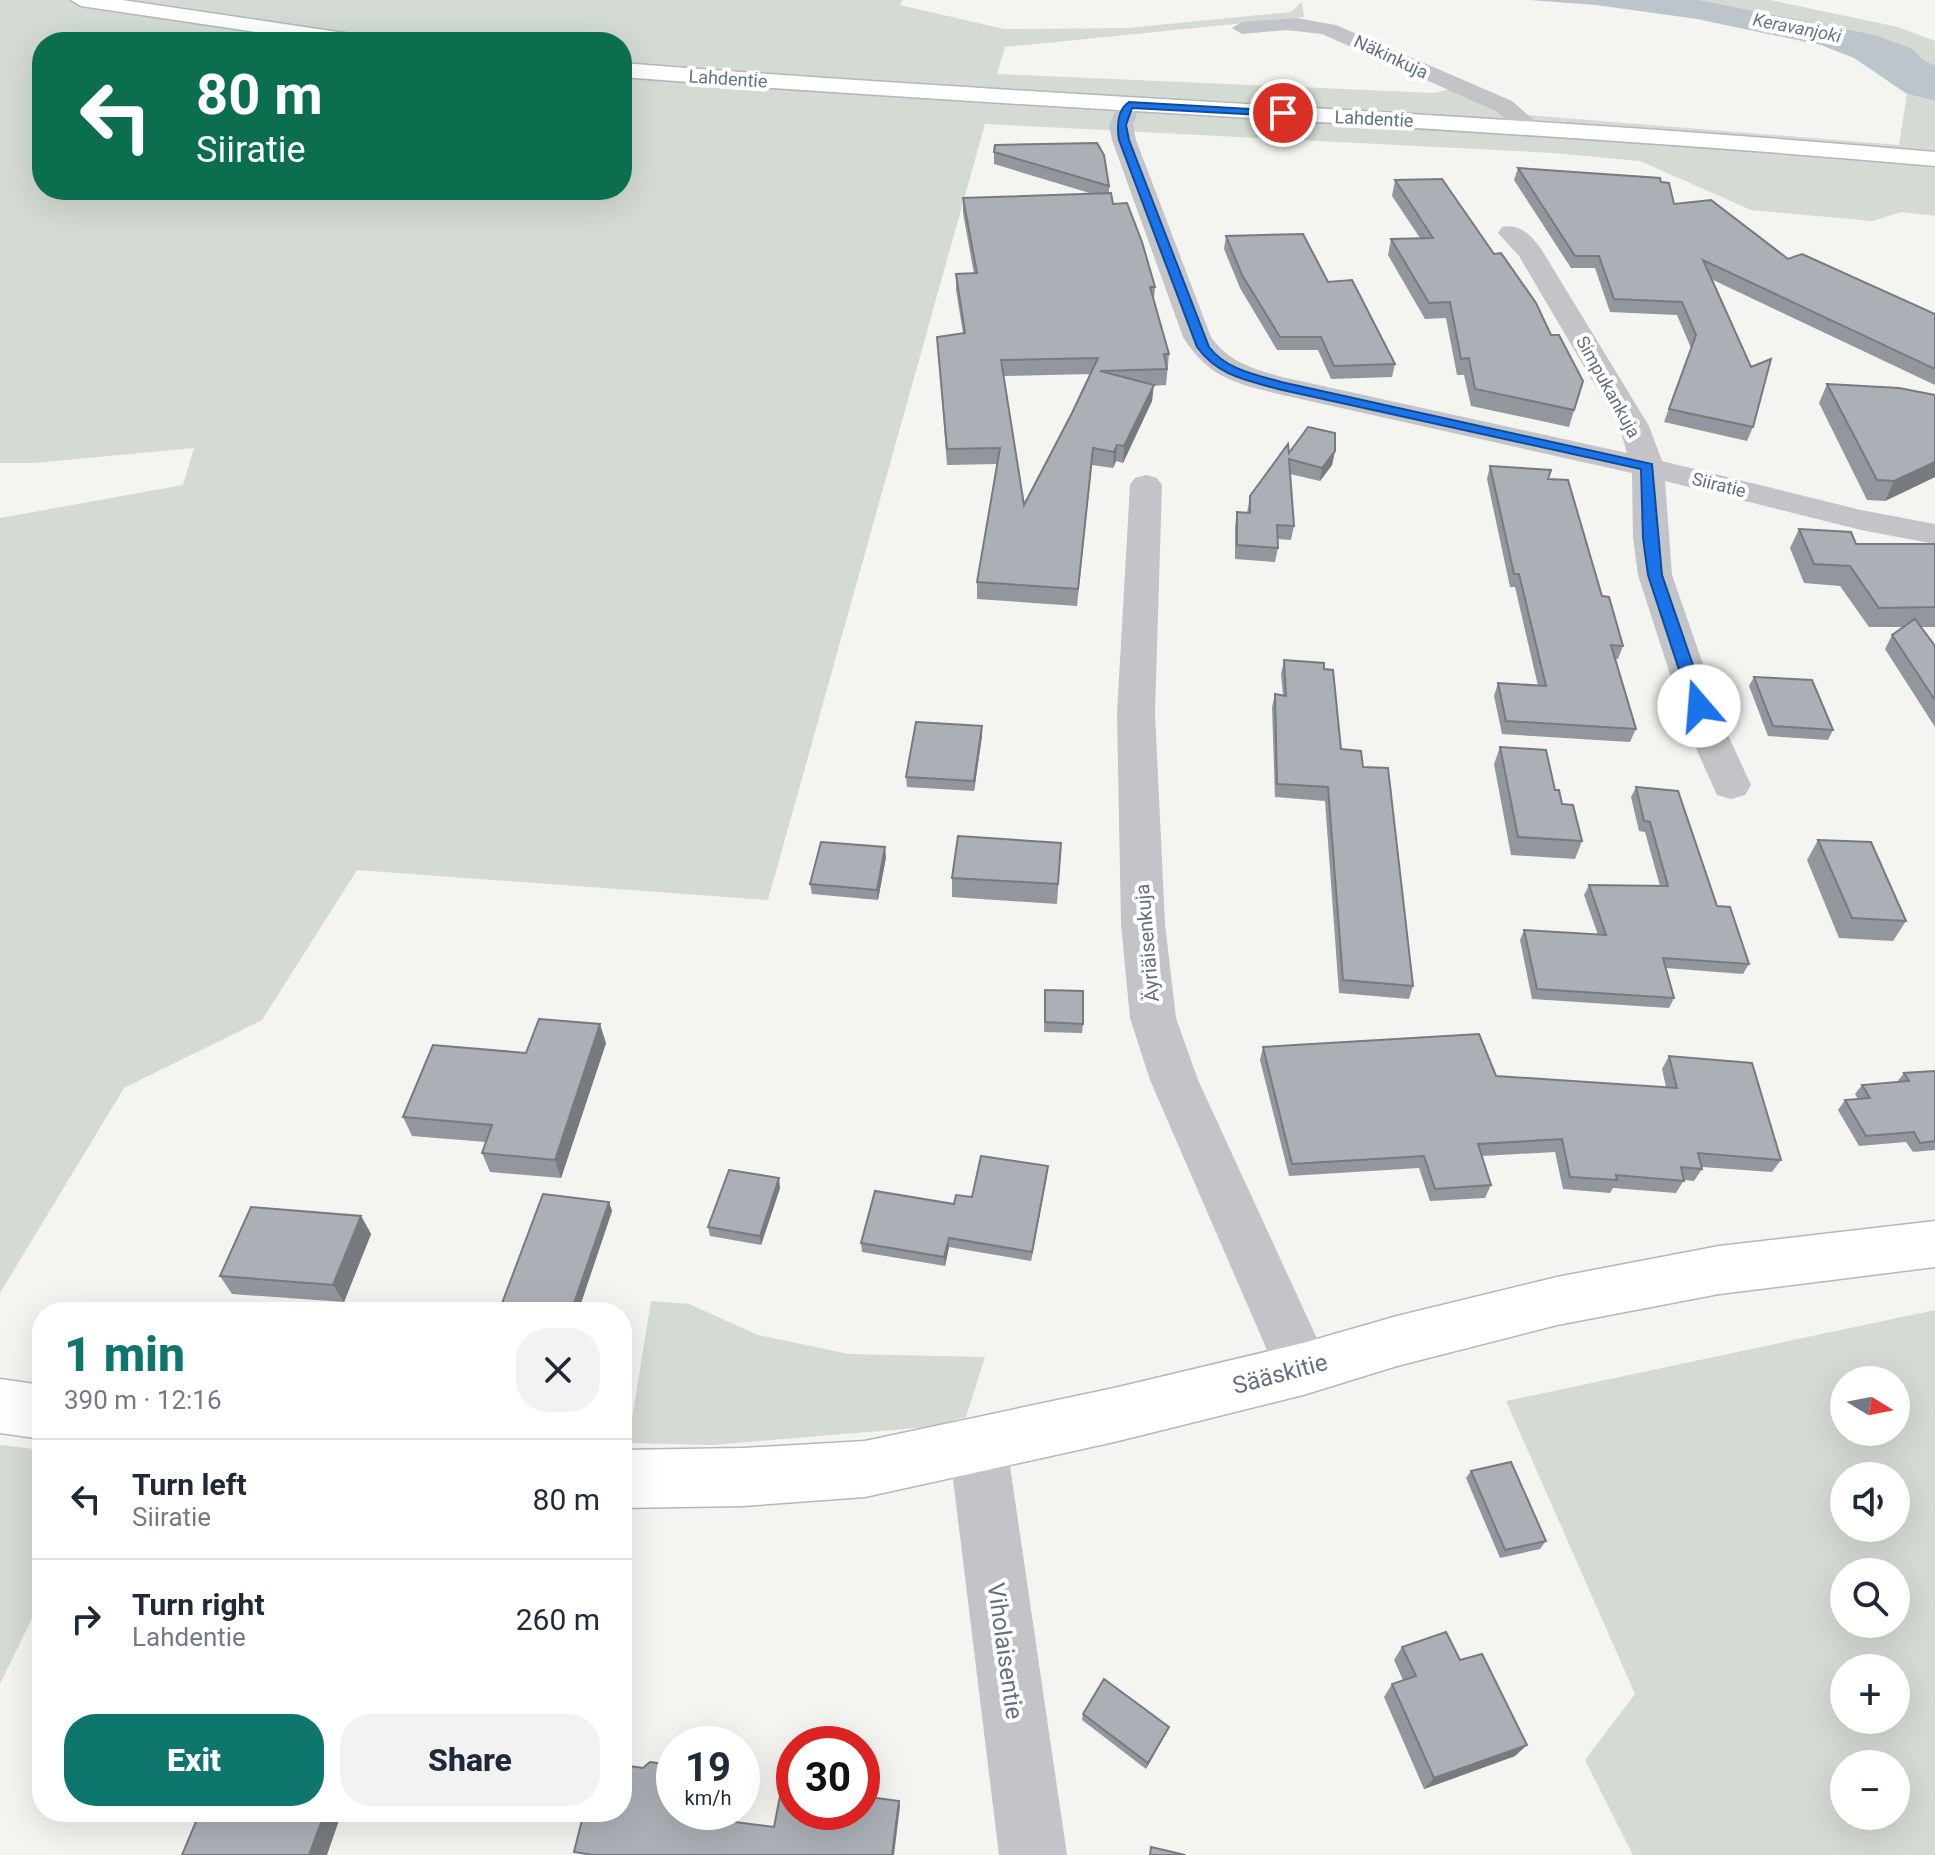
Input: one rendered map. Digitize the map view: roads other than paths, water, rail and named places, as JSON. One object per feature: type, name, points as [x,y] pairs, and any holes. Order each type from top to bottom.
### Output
[{"type":"main road","points":[[81,0],[297,32]]},
{"type":"main road","name":"Lahdentie","points":[[632,71],[1129,105],[1530,127],[1935,159]]},
{"type":"main road","name":"Sääskitie","points":[[632,1479],[743,1477],[865,1469],[978,1446],[1303,1369],[1397,1341],[1557,1301],[1719,1270],[1935,1244]]},
{"type":"main road","points":[[0,1406],[32,1411]]},
{"type":"street","name":"Näkinkuja","points":[[1242,28],[1288,22],[1329,29],[1504,106],[1530,127]]},
{"type":"street","name":"Siiratie","points":[[1129,105],[1121,125],[1124,140],[1197,337],[1214,361],[1226,369],[1278,385],[1648,467],[1861,520],[1935,534]]},
{"type":"street","name":"Simpukankuja","points":[[1511,233],[1530,252],[1626,412],[1648,467],[1650,538],[1655,575],[1708,733],[1731,785]]},
{"type":"street","name":"Äyriäisenkuja","points":[[1146,485],[1136,713],[1143,924],[1153,1018],[1174,1080],[1303,1369]]},
{"type":"street","name":"Viholaisentie","points":[[978,1446],[1033,1855]]},
{"type":"water","name":"Keravanjoki","points":[[1530,0],[1700,0],[1875,35],[1913,49],[1922,59],[1935,66],[1935,101],[1907,94],[1854,58],[1821,45],[1697,19],[1596,5]]}]
